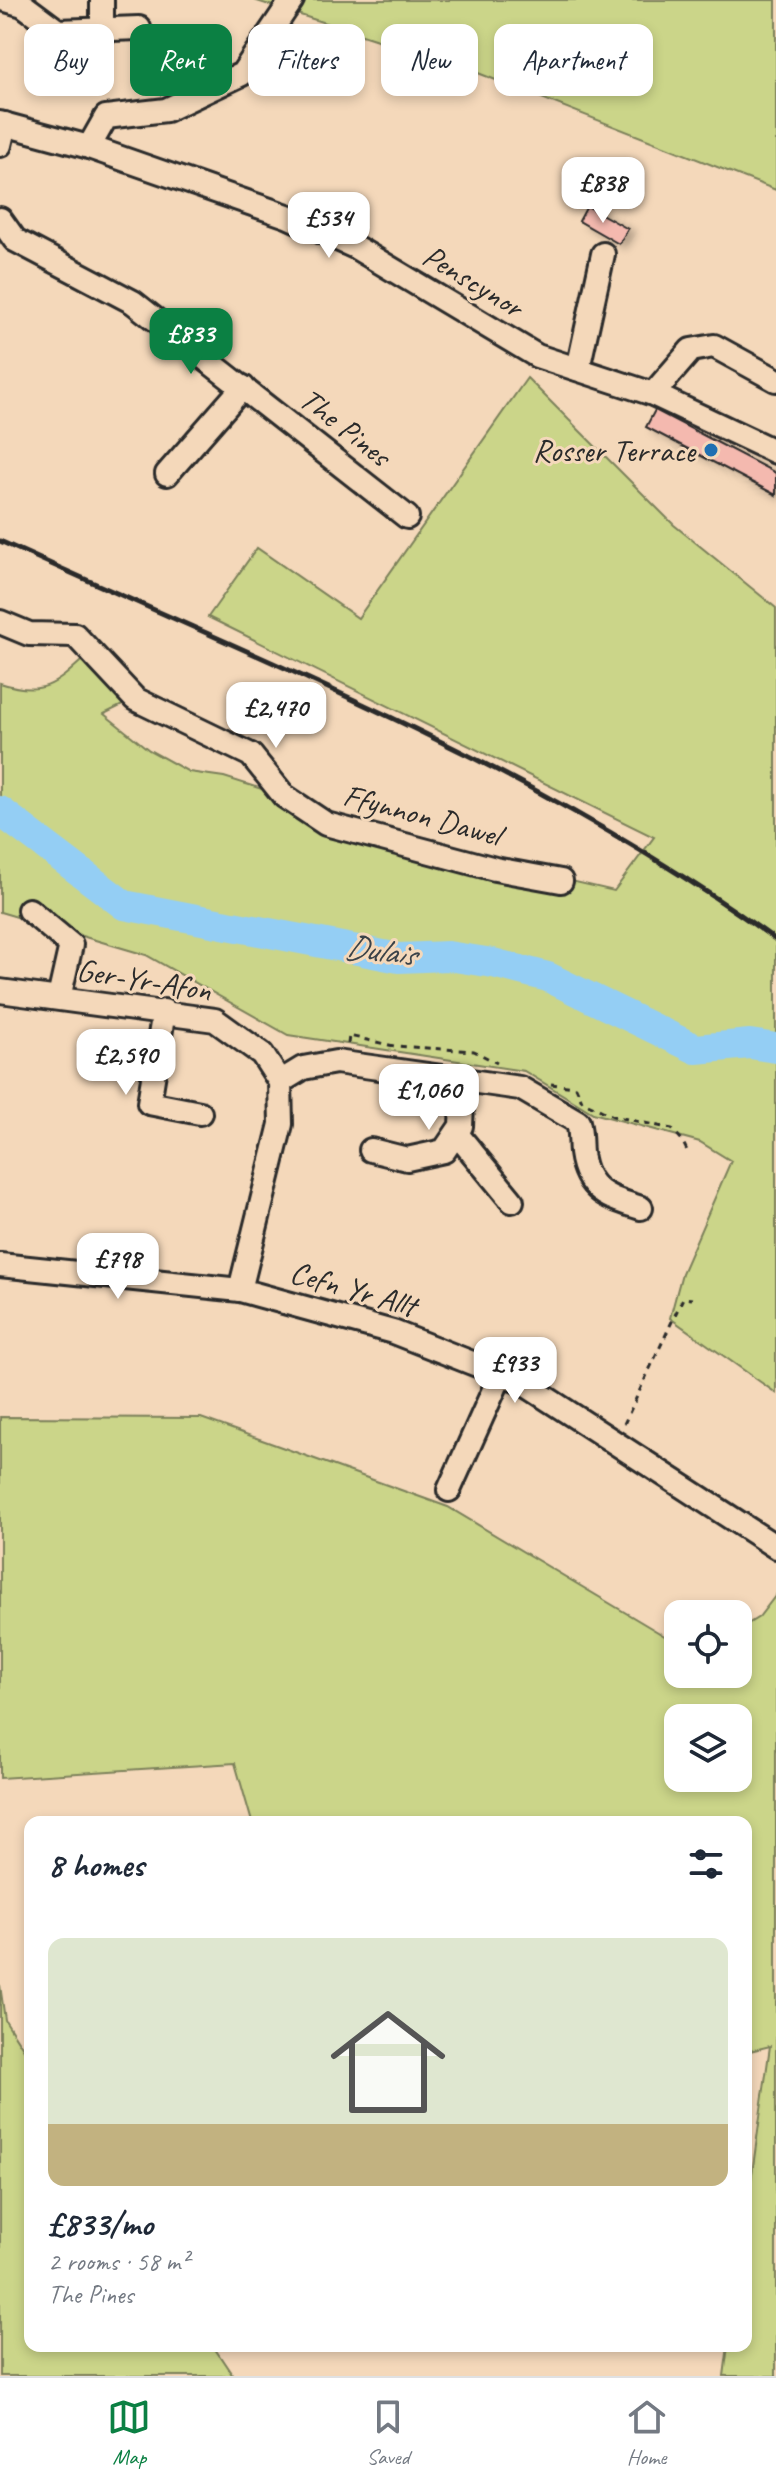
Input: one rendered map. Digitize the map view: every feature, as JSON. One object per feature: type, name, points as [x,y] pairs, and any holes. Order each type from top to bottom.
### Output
[{"type":"street","points":[[6,0],[23,5],[49,24]]},
{"type":"street","points":[[102,0],[102,24]]},
{"type":"street","points":[[89,147],[106,117],[166,110],[242,74],[292,0]]},
{"type":"street","name":"Penscynor","points":[[2,131],[89,147],[287,216],[355,247],[537,356],[653,394],[776,452]]},
{"type":"street","name":"The Pines","points":[[0,219],[15,240],[133,302],[407,517]]},
{"type":"street","points":[[578,369],[603,254]]},
{"type":"street","points":[[653,394],[691,350],[714,346],[776,380]]},
{"type":"street","points":[[167,474],[243,387]]},
{"type":"street","name":"Ffynnon Dawel","points":[[0,622],[29,634],[75,635],[135,699],[251,755],[284,796],[326,824],[495,869],[561,881]]},
{"type":"street","points":[[29,910],[71,945],[59,998]]},
{"type":"street","name":"Ger-Yr-Afon","points":[[0,991],[215,1020],[262,1054],[280,1082]]},
{"type":"street","points":[[164,1011],[149,1103],[200,1113]]},
{"type":"street","points":[[240,1290],[281,1124],[280,1082],[303,1068],[336,1062],[520,1088],[572,1117],[581,1132],[583,1165],[595,1189],[604,1197],[641,1208]]},
{"type":"street","points":[[371,1150],[407,1159],[444,1151],[457,1134],[463,1082]]},
{"type":"street","points":[[457,1134],[512,1201]]},
{"type":"street","name":"Cefn Yr Allt","points":[[0,1265],[240,1290],[393,1332],[523,1383],[776,1547]]},
{"type":"street","points":[[449,1490],[501,1374]]},
{"type":"path","points":[[615,1442],[683,1298],[692,1299]]},
{"type":"green space","points":[[254,0],[776,0],[776,190],[537,96],[653,96],[653,24],[494,24],[494,79],[478,73],[478,24],[381,24],[381,41],[365,36],[365,24],[328,24]]},
{"type":"green space","points":[[527,378],[674,525],[776,608],[776,1393],[670,1318],[682,1273],[731,1161],[700,1142],[593,1113],[524,1071],[288,1035],[146,955],[0,912],[0,683],[40,688],[60,679],[91,652],[135,699],[104,714],[149,750],[189,772],[224,777],[284,796],[326,824],[614,891],[654,837],[208,617],[257,548],[358,618]]},
{"type":"green space","points":[[0,1417],[201,1418],[448,1507],[664,1636],[664,1688],[752,1688],[752,1621],[776,1595],[776,2376],[724,2376],[727,2352],[752,2352],[752,2174],[770,2046],[752,2050],[752,1816],[250,1816],[235,1763],[0,1778]]},
{"type":"green space","points":[[0,1985],[5,2020],[24,2050],[24,2352],[217,2352],[233,2376],[0,2376]]},
{"type":"building","points":[[587,206],[628,229],[619,244],[579,221]]},
{"type":"building","name":"Rosser Terrace","points":[[655,410],[776,473],[776,495],[646,427]]},
{"type":"waterway","name":"Dulais","points":[[0,811],[124,905],[399,958],[448,956],[493,963],[548,977],[696,1049],[750,1044],[776,1048]]},
{"type":"railway","points":[[0,541],[299,675],[496,770],[686,878],[776,940]]},
{"type":"place","name":"Rosser Terrace","points":[[711,450]]}]
